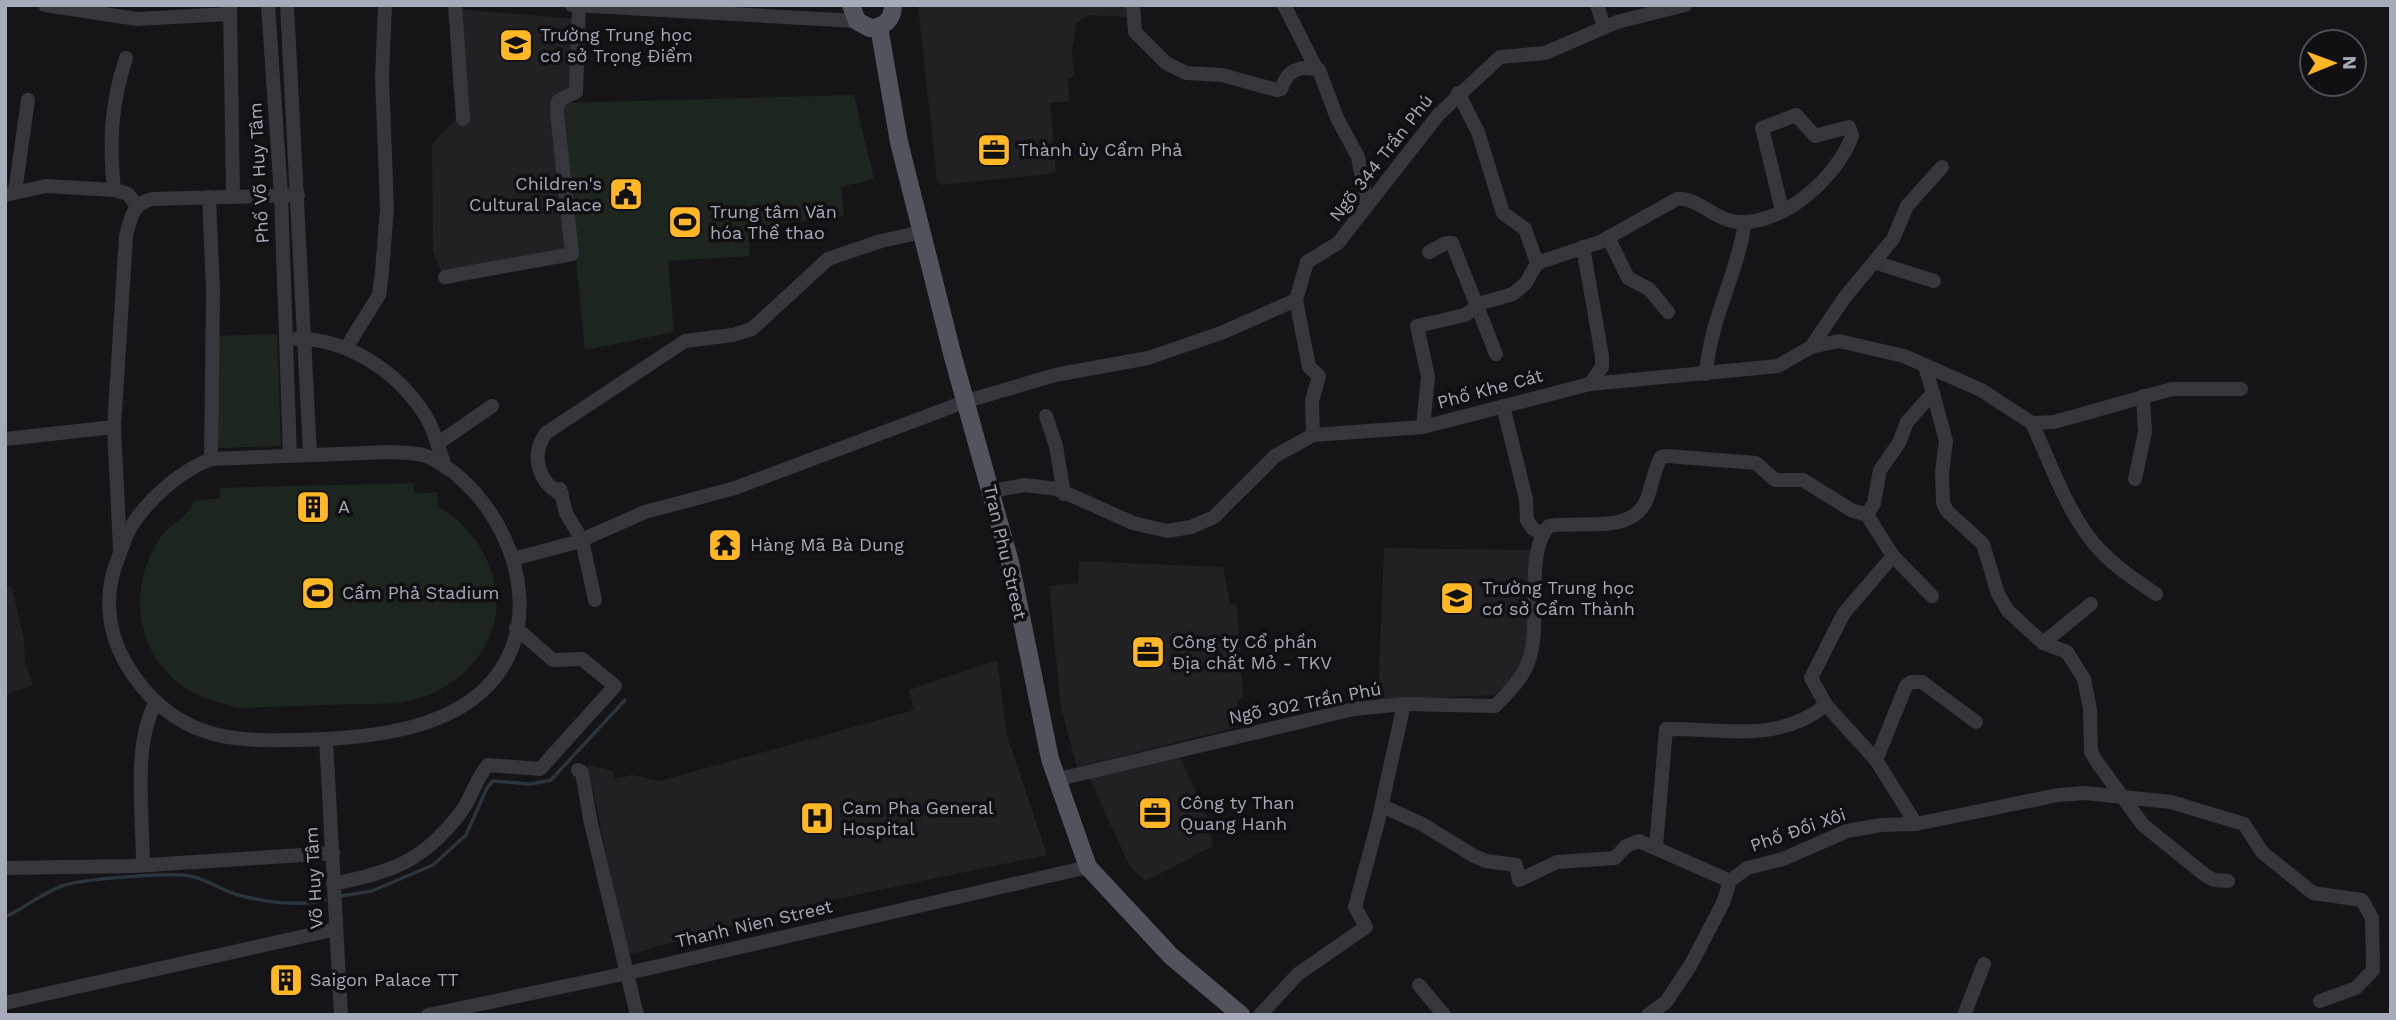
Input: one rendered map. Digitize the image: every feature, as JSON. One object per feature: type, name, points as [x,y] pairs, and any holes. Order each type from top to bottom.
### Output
[{"type":"main road","points":[[854,13],[870,28],[879,27],[892,16],[893,5]]},
{"type":"main road","name":"Tran Phu Street","points":[[879,27],[898,134],[1010,562],[1050,759],[1088,867],[1171,956],[1241,1015]]},
{"type":"street","points":[[45,5],[137,19],[230,10],[233,197]]},
{"type":"street","name":"Phố Võ Huy Tâm","points":[[268,5],[281,195],[290,455]]},
{"type":"street","points":[[287,5],[310,454]]},
{"type":"street","points":[[346,348],[379,295],[382,272],[387,208],[382,78],[385,5]]},
{"type":"street","points":[[455,5],[463,119]]},
{"type":"street","points":[[570,5],[854,13]]},
{"type":"street","points":[[1133,5],[1132,27],[1135,32],[1166,63],[1186,73],[1222,75],[1277,90],[1281,89],[1288,73],[1293,69],[1316,68]]},
{"type":"street","points":[[1284,5],[1322,76],[1337,118],[1358,157],[1367,206]]},
{"type":"street","points":[[1597,5],[1604,27]]},
{"type":"street","name":"Ngõ 344 Trần Phú","points":[[1296,300],[1307,262],[1338,243],[1458,93],[1500,58],[1545,53],[1567,46],[1604,27],[1685,5]]},
{"type":"street","points":[[445,277],[572,254],[556,113],[558,101],[576,92],[579,6]]},
{"type":"street","points":[[114,190],[110,125],[115,94],[126,58]]},
{"type":"street","points":[[1458,93],[1478,132],[1503,212],[1525,229],[1537,263]]},
{"type":"street","points":[[29,100],[10,193],[46,186],[114,190],[128,194],[137,206]]},
{"type":"street","points":[[1423,427],[1428,377],[1417,326],[1465,315],[1478,306],[1513,294],[1526,283],[1537,263],[1608,237],[1658,208],[1682,198],[1730,221],[1762,221],[1782,210],[1834,169],[1850,143],[1852,131],[1849,127],[1815,136],[1796,115],[1762,128],[1782,210]]},
{"type":"street","name":"Phố Khe Cát","points":[[991,491],[1025,485],[1057,489],[1156,530],[1191,527],[1214,517],[1275,456],[1313,435],[1423,427],[1590,384],[1778,366],[1811,347],[1828,319],[1893,239],[1907,206],[1942,167]]},
{"type":"street","points":[[120,552],[114,427],[126,236],[137,206],[152,199],[298,195]]},
{"type":"street","points":[[209,197],[213,289],[211,459]]},
{"type":"street","points":[[1706,374],[1710,333],[1736,258],[1745,222]]},
{"type":"street","points":[[595,600],[582,540],[566,513],[561,490],[550,487],[539,468],[536,452],[546,433],[685,341],[733,335],[752,329],[764,321],[815,267],[828,259],[881,241],[922,232]]},
{"type":"street","points":[[1608,237],[1628,278],[1649,289],[1668,312]]},
{"type":"street","points":[[1429,252],[1446,243],[1452,243],[1496,354]]},
{"type":"street","points":[[1583,247],[1602,356],[1602,367],[1590,384]]},
{"type":"street","points":[[1874,262],[1934,281]]},
{"type":"street","points":[[513,559],[582,540],[645,512],[735,488],[800,461],[967,401],[1055,375],[1148,358],[1221,332],[1296,300],[1309,367],[1319,376],[1312,401],[1313,435]]},
{"type":"street","points":[[1828,319],[1832,333],[1839,341]]},
{"type":"street","points":[[286,339],[304,339],[346,348],[380,368],[425,414],[445,467]]},
{"type":"street","points":[[1811,347],[1839,341],[1885,349],[1981,390],[2032,424],[2061,486],[2096,545],[2124,572],[2156,594]]},
{"type":"street","points":[[1925,367],[1946,441],[1942,472],[1943,503],[1983,544],[1998,594],[2008,611],[2043,643],[2067,652],[2084,679],[2090,709],[2091,752],[2123,799],[2148,829],[2204,875],[2214,880],[2228,881]]},
{"type":"street","points":[[2032,424],[2054,422],[2172,389],[2241,389]]},
{"type":"street","points":[[1867,515],[1874,503],[1880,470],[1899,443],[1907,422],[1933,393]]},
{"type":"street","points":[[2135,479],[2145,432],[2143,396]]},
{"type":"street","points":[[437,444],[492,406]]},
{"type":"street","points":[[1503,406],[1526,499],[1527,520],[1542,534],[1549,526],[1597,525],[1637,514],[1644,504],[1661,457],[1756,463],[1775,480],[1803,480],[1851,510],[1867,515],[1894,556],[1932,596]]},
{"type":"street","points":[[1046,416],[1056,446],[1064,494]]},
{"type":"street","points":[[5,439],[114,427]]},
{"type":"street","points":[[390,452],[429,456],[445,467],[484,504],[509,545],[517,586],[516,628],[512,647],[500,670],[483,691],[457,708],[422,725],[369,737],[244,740],[206,732],[167,712],[141,689],[117,647],[107,608],[111,574],[132,523],[159,493],[199,464],[211,459],[290,455],[390,452]]},
{"type":"street","name":"Ngõ 302 Trần Phú","points":[[1059,779],[1354,709],[1404,704],[1495,706],[1527,666],[1533,648],[1538,552],[1542,534]]},
{"type":"street","points":[[1894,556],[1844,613],[1813,671],[1814,687],[1826,705],[1876,760],[1916,824]]},
{"type":"street","points":[[2043,643],[2091,604]]},
{"type":"street","points":[[333,884],[392,870],[407,863],[428,847],[462,810],[488,765],[540,769],[615,686],[582,659],[553,660],[516,628]]},
{"type":"street","points":[[1876,760],[1906,686],[1911,682],[1922,682],[1976,722]]},
{"type":"street","points":[[143,865],[143,738],[147,717],[156,702]]},
{"type":"street","points":[[1260,1015],[1298,974],[1366,927],[1355,907],[1382,806],[1404,704]]},
{"type":"street","points":[[1656,847],[1666,729],[1757,732],[1806,721],[1826,705]]},
{"type":"street","name":"Võ Huy Tâm","points":[[326,739],[341,1015]]},
{"type":"street","points":[[578,770],[582,772],[590,819],[637,1015]]},
{"type":"street","name":"Phố Đồi Xôi","points":[[1730,881],[1747,868],[1783,859],[1847,831],[1881,825],[1916,824],[2059,794],[2099,794],[2123,799],[2171,802],[2244,824],[2262,852],[2313,893],[2362,900],[2372,918],[2373,970],[2356,988],[2320,1001]]},
{"type":"street","points":[[1382,806],[1422,824],[1486,862],[1516,865],[1519,880],[1556,862],[1615,858],[1630,842],[1639,841],[1730,881],[1723,903],[1689,966],[1666,1002],[1648,1015]]},
{"type":"street","points":[[5,868],[143,865],[333,853]]},
{"type":"street","name":"Thanh Nien Street","points":[[428,1015],[628,973],[1088,867]]},
{"type":"street","points":[[5,1003],[335,929]]},
{"type":"street","points":[[1964,1015],[1984,964]]},
{"type":"street","points":[[1419,985],[1444,1015]]},
{"type":"shaded area","points":[[918,5],[1127,5],[1126,17],[1088,15],[1076,24],[1072,50],[1074,77],[1068,78],[1069,101],[1050,103],[1056,173],[941,185],[937,180]]},
{"type":"shaded area","points":[[458,9],[576,19],[573,87],[566,94],[551,96],[568,248],[442,274],[433,251],[432,144],[466,108]]},
{"type":"shaded area","name":"Trung tâm Văn hóa Thể thao","points":[[854,95],[874,179],[841,187],[844,216],[751,227],[749,256],[668,261],[674,332],[585,350],[561,110],[564,103]]},
{"type":"shaded area","points":[[277,334],[281,446],[218,448],[214,336]]},
{"type":"shaded area","name":"Cẩm Phả Stadium","points":[[413,483],[415,494],[437,492],[439,507],[461,523],[478,543],[493,580],[496,612],[492,631],[473,664],[459,677],[426,696],[400,702],[236,708],[200,696],[179,684],[163,668],[151,649],[143,628],[140,606],[142,584],[148,561],[159,540],[186,514],[194,501],[220,498],[220,488]]},
{"type":"shaded area","name":"Trường Trung học cơ sở Cẩm Thành","points":[[1384,548],[1534,550],[1527,657],[1506,686],[1493,695],[1378,700]]},
{"type":"shaded area","name":"Công ty Cổ phần Địa chất Mỏ - TKV","points":[[1079,561],[1223,567],[1230,604],[1237,605],[1243,698],[1238,699],[1238,727],[1077,767],[1061,708],[1049,586],[1078,583]]},
{"type":"shaded area","points":[[5,586],[12,587],[24,640],[25,663],[33,685],[5,695]]},
{"type":"shaded area","name":"Cam Pha General Hospital","points":[[997,660],[1007,736],[1047,855],[817,903],[627,955],[588,765],[613,771],[615,779],[632,775],[660,781],[914,710],[909,690]]},
{"type":"shaded area","name":"Công ty Than Quang Hanh","points":[[1178,753],[1208,818],[1213,846],[1146,881],[1130,867],[1089,777]]},
{"type":"waterway","points":[[341,896],[372,891],[433,865],[466,835],[487,788],[493,781],[531,784],[551,780],[625,700]]},
{"type":"waterway","points":[[5,917],[72,883],[146,876],[190,876],[235,894],[269,901],[303,903],[325,900]]},
{"type":"place","name":"Trường Trung học cơ sở Trọng Điểm","points":[[516,45]]},
{"type":"place","name":"Thành ủy Cẩm Phả","points":[[994,150]]},
{"type":"place","name":"Children's Cultural Palace","points":[[626,194]]},
{"type":"place","name":"Trung tâm Văn hóa Thể thao","points":[[685,222]]},
{"type":"place","name":"A","points":[[313,507]]},
{"type":"place","name":"Hàng Mã Bà Dung","points":[[725,545]]},
{"type":"place","name":"Cẩm Phả Stadium","points":[[318,593]]},
{"type":"place","name":"Trường Trung học cơ sở Cẩm Thành","points":[[1457,598]]},
{"type":"place","name":"Công ty Cổ phần Địa chất Mỏ - TKV","points":[[1148,652]]},
{"type":"place","name":"Công ty Than Quang Hanh","points":[[1155,813]]},
{"type":"place","name":"Cam Pha General Hospital","points":[[817,818]]},
{"type":"place","name":"Saigon Palace TT","points":[[286,980]]}]
